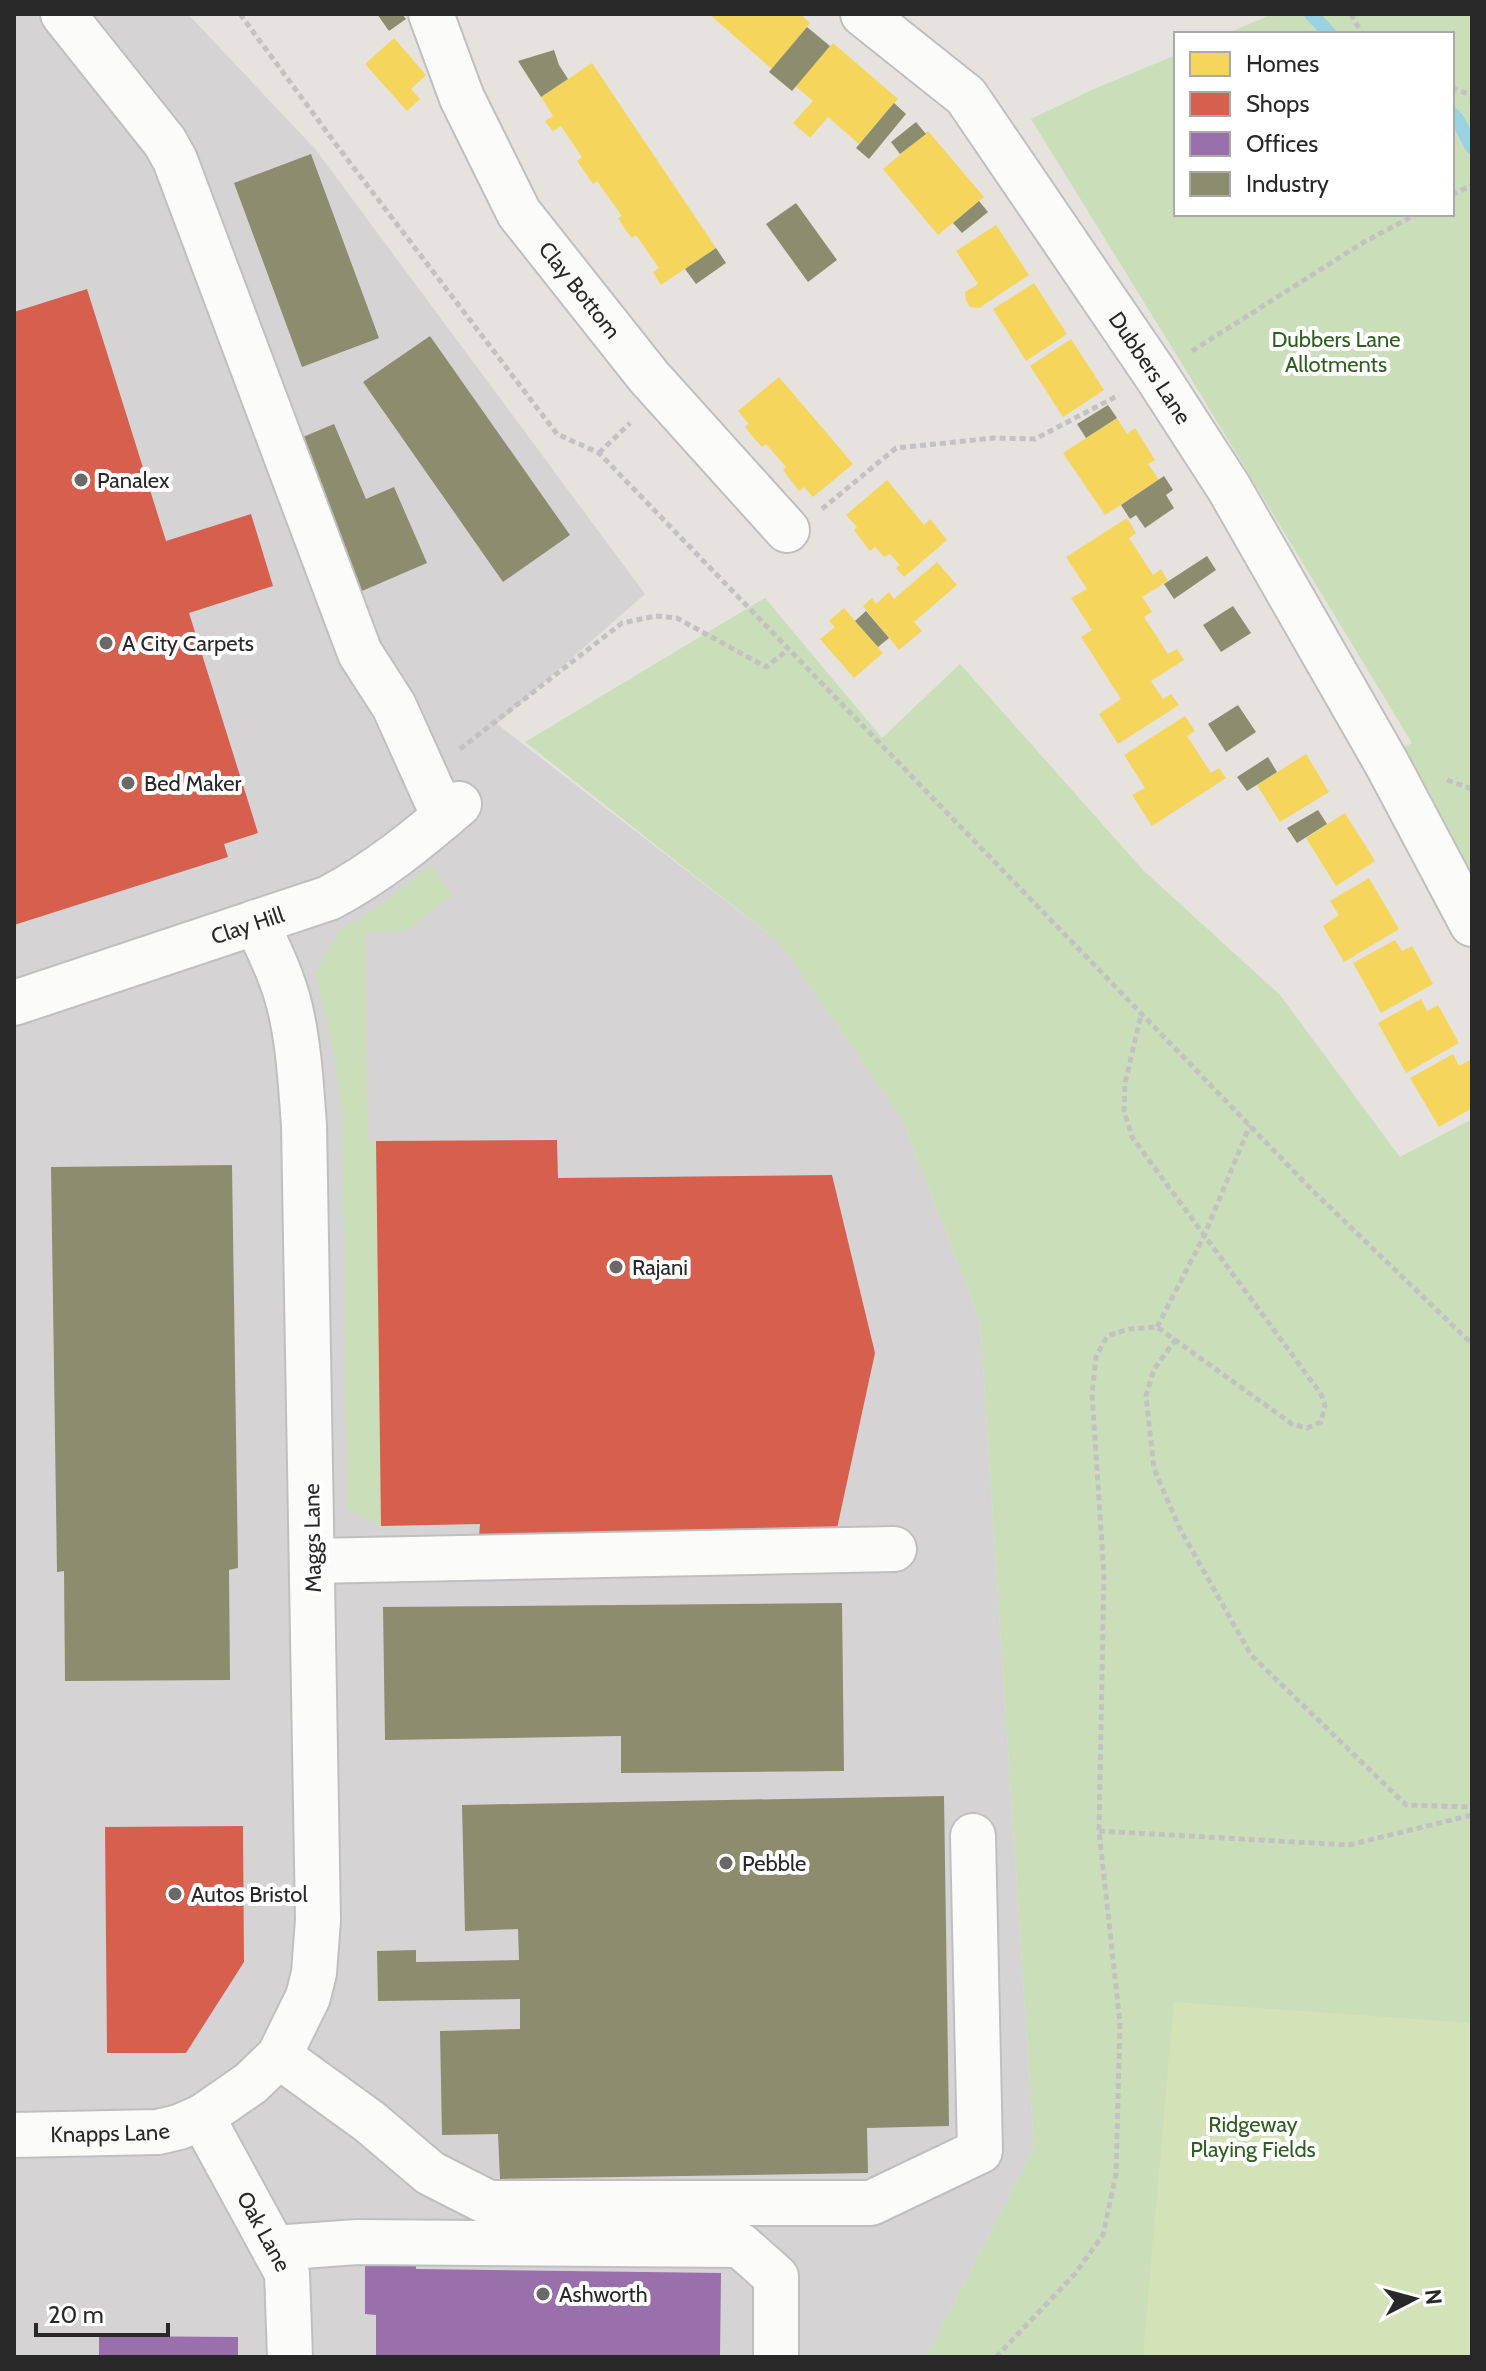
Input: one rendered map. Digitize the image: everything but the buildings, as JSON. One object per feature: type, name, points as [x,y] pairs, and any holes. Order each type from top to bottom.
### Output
[{"type":"street","points":[[63,14],[165,142],[175,160],[360,653],[394,706],[451,810]]},
{"type":"street","name":"Clay Bottom","points":[[431,14],[462,98],[519,213],[649,377],[787,530]]},
{"type":"street","name":"Dubbers Lane","points":[[863,14],[966,96],[1156,375],[1229,488],[1387,764],[1472,924]]},
{"type":"street","name":"Clay Hill","points":[[14,1003],[329,898],[417,841],[451,810]]},
{"type":"street","name":"Maggs Lane","points":[[202,2117],[251,2083],[279,2056],[308,1997],[318,1920],[301,1088],[290,1007],[274,960],[256,922]]},
{"type":"street","points":[[312,1561],[894,1549]]},
{"type":"street","points":[[279,2056],[370,2122],[430,2173],[489,2203],[871,2203],[980,2151],[973,1836]]},
{"type":"street","name":"Knapps Lane","points":[[14,2135],[158,2132],[202,2117]]},
{"type":"street","name":"Oak Lane","points":[[202,2117],[287,2273],[290,2357]]},
{"type":"street","points":[[274,2248],[357,2242],[740,2245],[776,2277],[776,2357]]},
{"type":"path","points":[[240,14],[557,434],[599,453],[1311,1189],[1472,1344]]},
{"type":"path","points":[[1351,14],[1361,32]]},
{"type":"path","points":[[1454,194],[1472,185]]},
{"type":"path","points":[[787,530],[815,515],[896,448],[994,438],[1035,439],[1156,375],[1364,242],[1413,216]]},
{"type":"path","points":[[451,810],[446,782],[455,753],[622,623],[656,616],[677,618],[766,667],[788,650]]},
{"type":"path","points":[[996,2357],[1074,2275],[1103,2235],[1116,2174],[1120,2023],[1099,1831],[1104,1575],[1093,1409],[1096,1357],[1107,1336],[1129,1329],[1157,1327],[1292,1424],[1307,1428],[1321,1422],[1325,1406],[1321,1394],[1132,1137],[1124,1111],[1125,1083],[1142,1014]]},
{"type":"path","points":[[1157,1327],[1204,1236],[1250,1125]]},
{"type":"path","points":[[1176,1339],[1154,1369],[1146,1396],[1154,1469],[1180,1529],[1251,1655],[1406,1805],[1472,1807]]},
{"type":"path","points":[[1099,1831],[1349,1845],[1472,1815]]},
{"type":"shaded area","points":[[14,14],[188,14],[316,150],[645,594],[497,724],[780,943],[902,1119],[980,1320],[1034,2148],[926,2357],[14,2357]]},
{"type":"green space","name":"Dubbers Lane Allotments","points":[[1273,14],[1472,14],[1472,893],[1395,752],[1412,743],[1031,119],[1174,56],[1174,216],[1454,216],[1454,32],[1230,32]]},
{"type":"green space","name":"Ridgeway Playing Fields","points":[[765,598],[882,738],[960,664],[1143,870],[1280,995],[1400,1157],[1472,1119],[1472,2357],[926,2357],[1034,2148],[980,1320],[902,1119],[780,943],[525,742]]},
{"type":"green space","points":[[430,865],[453,895],[404,932],[366,933],[368,1141],[376,1141],[381,1526],[347,1509],[342,1113],[331,1042],[315,973],[339,931],[381,905]]},
{"type":"green space","name":"Ridgeway Playing Fields","points":[[1174,2002],[1472,2023],[1472,2357],[1143,2357]]},
{"type":"waterway","points":[[1311,14],[1328,32]]},
{"type":"waterway","points":[[1454,116],[1472,147]]},
{"type":"place","name":"Panalex","points":[[81,480]]},
{"type":"place","name":"A City Carpets","points":[[106,643]]},
{"type":"place","name":"Bed Maker","points":[[128,783]]},
{"type":"place","name":"Rajani","points":[[616,1267]]},
{"type":"place","name":"Pebble","points":[[726,1863]]},
{"type":"place","name":"Autos Bristol","points":[[175,1894]]},
{"type":"place","name":"Ashworth","points":[[543,2294]]}]
